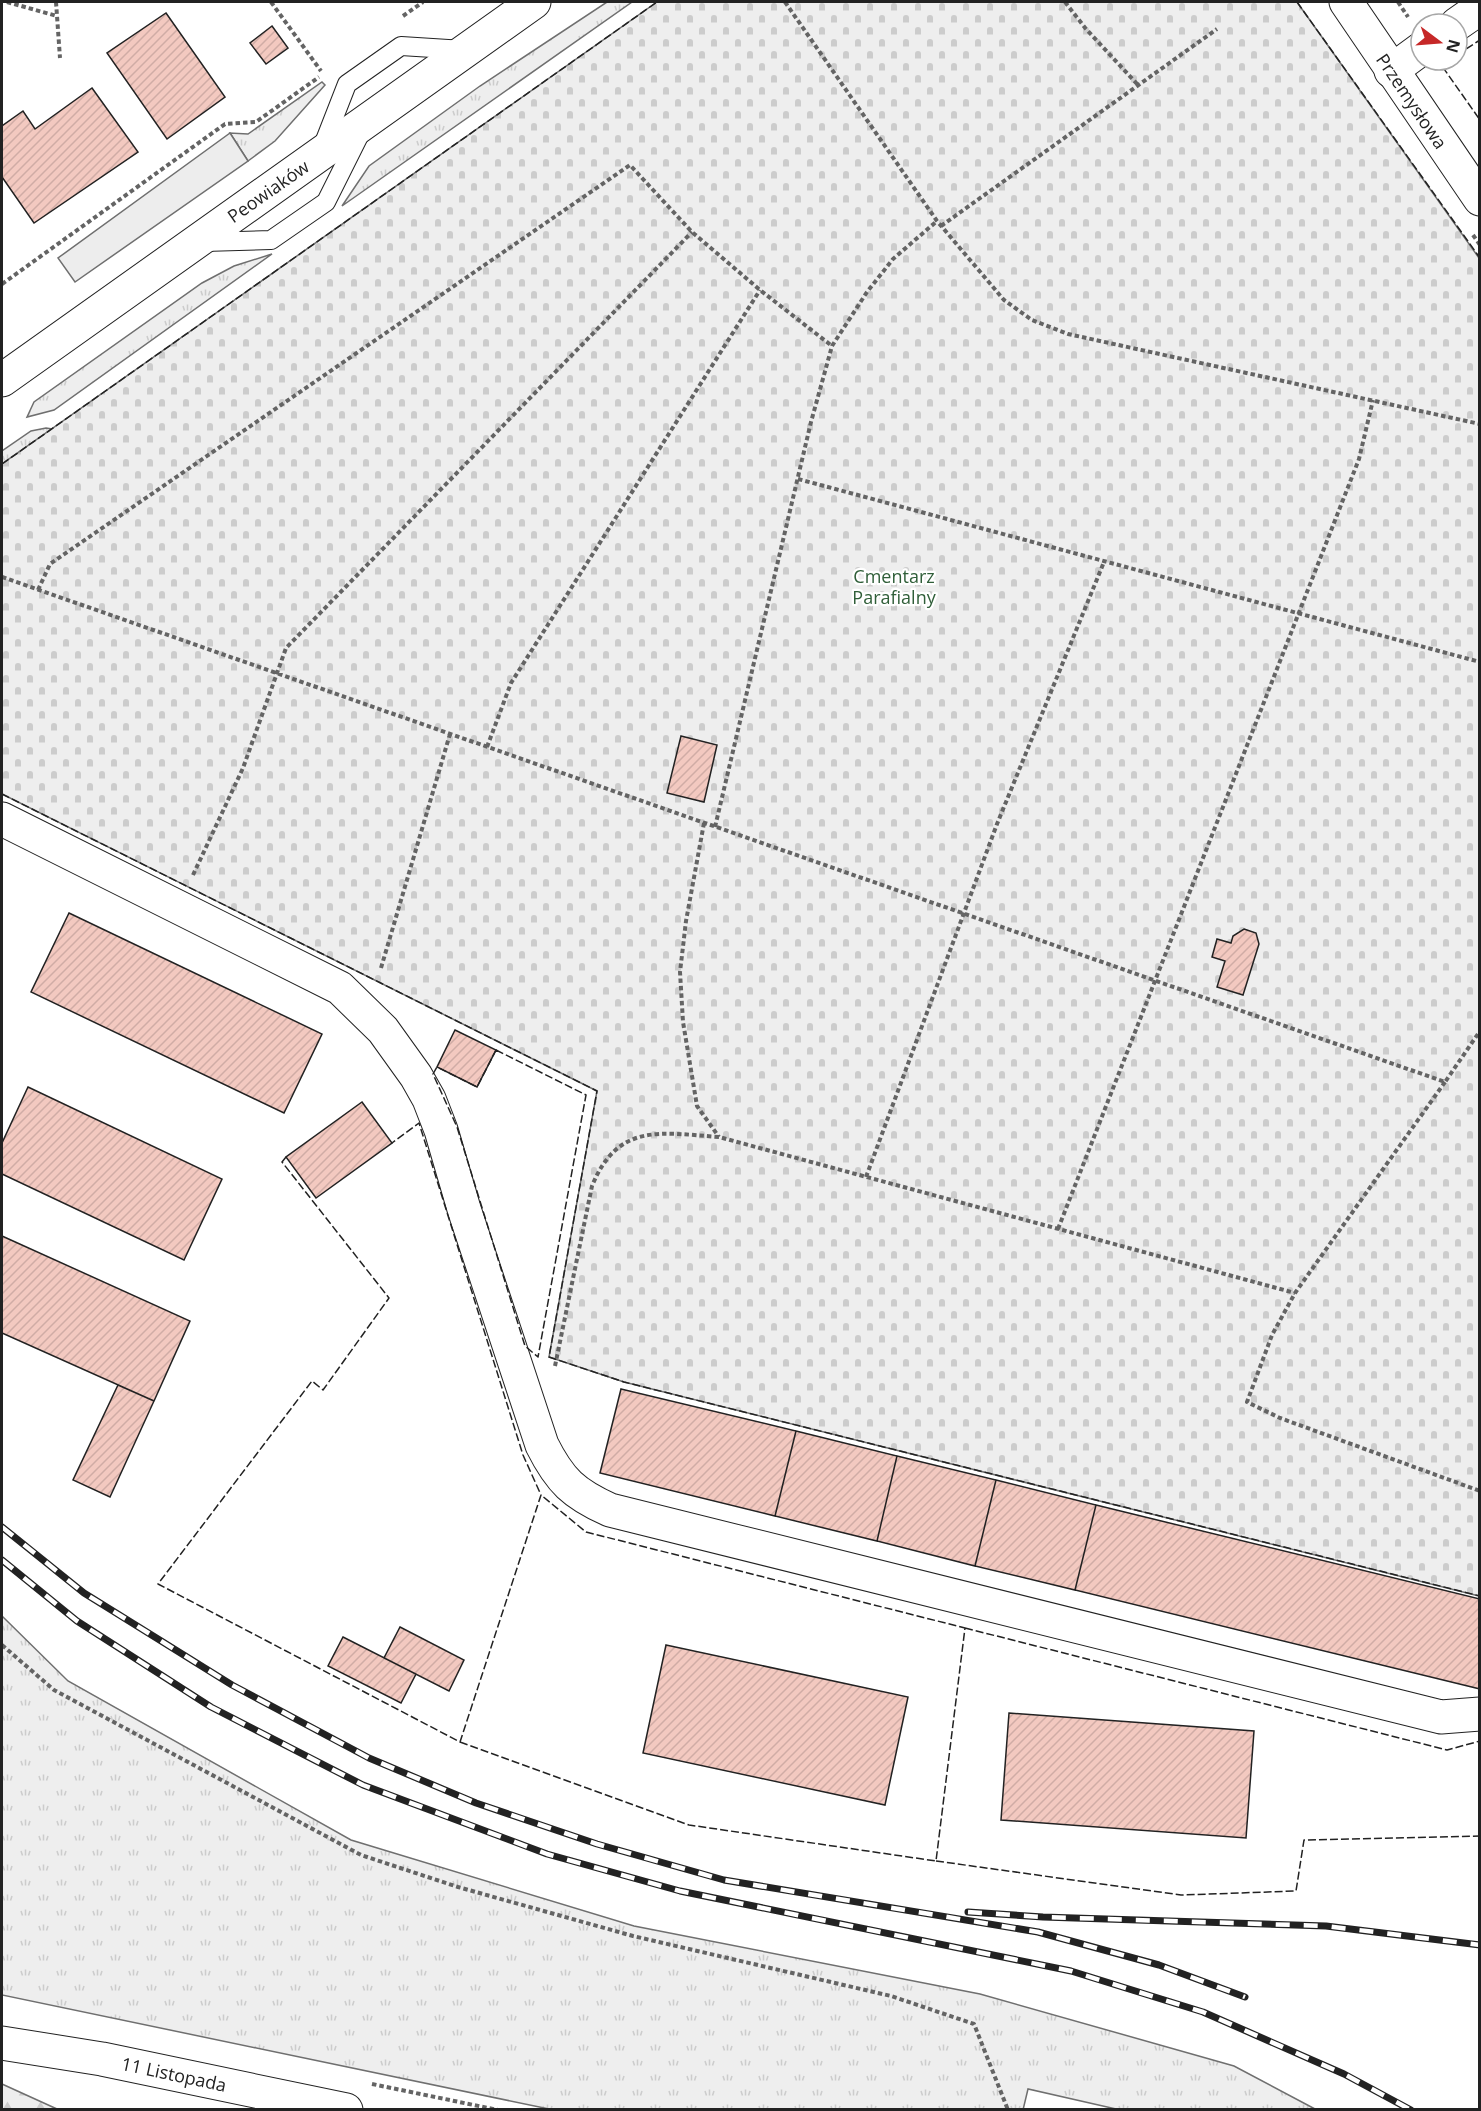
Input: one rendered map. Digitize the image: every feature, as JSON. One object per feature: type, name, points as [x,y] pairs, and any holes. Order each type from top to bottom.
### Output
[{"type":"street","name":"Peowiaków","points":[[2,380],[534,2]]},
{"type":"street","name":"Przemysłowa","points":[[1346,2],[1479,199]]},
{"type":"street","points":[[1391,71],[1409,58]]},
{"type":"street","points":[[2,819],[340,988],[367,1011],[400,1052],[429,1099],[441,1130],[519,1381],[542,1445],[561,1477],[573,1491],[610,1510],[1441,1717],[1479,1714]]},
{"type":"street","name":"11 Listopada","points":[[2,2043],[102,2059],[346,2109]]},
{"type":"lane","points":[[319,154],[347,84],[375,64],[401,46],[465,50]]},
{"type":"lane","points":[[196,242],[271,240],[326,202],[368,120]]},
{"type":"path","points":[[7,2],[57,16]]},
{"type":"path","points":[[56,2],[60,58]]},
{"type":"path","points":[[271,2],[323,74]]},
{"type":"path","points":[[396,21],[423,2]]},
{"type":"path","points":[[784,2],[937,221],[1004,300],[1032,320],[1068,334],[1479,424]]},
{"type":"path","points":[[1065,2],[1086,29],[1138,85]]},
{"type":"path","points":[[941,226],[1217,29]]},
{"type":"path","points":[[2,284],[225,124],[256,122],[332,67]]},
{"type":"path","points":[[38,590],[50,564],[630,165],[692,232],[760,290],[832,346]]},
{"type":"path","points":[[715,827],[832,346],[867,292],[893,260],[937,221]]},
{"type":"path","points":[[179,906],[243,768],[286,648],[692,232]]},
{"type":"path","points":[[486,747],[511,683],[760,290]]},
{"type":"path","points":[[1058,1228],[1359,459],[1372,400]]},
{"type":"path","points":[[798,479],[1298,616],[1479,662]]},
{"type":"path","points":[[866,1177],[997,824],[1104,562]]},
{"type":"path","points":[[2,577],[1445,1082]]},
{"type":"path","points":[[381,968],[450,734]]},
{"type":"path","points":[[704,823],[686,921],[680,972],[683,1022],[697,1106],[719,1137]]},
{"type":"path","points":[[1479,1031],[1295,1293],[1272,1335],[1247,1402],[1280,1418],[1479,1491]]},
{"type":"path","points":[[519,1381],[554,1371],[592,1186],[599,1169],[624,1141],[669,1133],[719,1137],[1295,1293]]},
{"type":"path","points":[[2,1645],[54,1690],[361,1855],[458,1887],[633,1936],[891,1996],[974,2024],[1008,2109]]},
{"type":"green space","points":[[607,2],[632,2],[342,206],[369,166],[480,86]]},
{"type":"green space","name":"Cmentarz Parafialny","points":[[657,2],[1297,2],[1479,258],[1479,1596],[624,1382],[549,1357],[597,1091],[2,794],[2,464]]},
{"type":"green space","points":[[322,82],[325,85],[275,141],[248,161],[230,133],[248,134]]},
{"type":"green space","points":[[272,254],[54,410],[27,417],[34,402],[202,283],[234,266]]},
{"type":"green space","points":[[52,429],[2,464],[2,451],[31,431]]},
{"type":"green space","points":[[2,1616],[68,1681],[351,1840],[634,1926],[980,1994],[1234,2066],[1315,2109],[1116,2109],[1028,2089],[1023,2110],[549,2109],[2,1995]]},
{"type":"green space","points":[[2,2084],[57,2109],[2,2109]]},
{"type":"shaded area","points":[[230,133],[248,161],[75,282],[58,258]]},
{"type":"building","points":[[166,13],[225,97],[167,139],[107,53]]},
{"type":"building","points":[[272,26],[288,48],[266,64],[250,43]]},
{"type":"building","points":[[92,88],[138,152],[34,223],[2,177],[2,126],[23,111],[35,129]]},
{"type":"building","points":[[681,736],[717,745],[704,802],[667,793]]},
{"type":"building","points":[[69,913],[322,1034],[284,1113],[31,992]]},
{"type":"building","points":[[1244,929],[1256,933],[1259,944],[1243,995],[1217,987],[1225,961],[1212,957],[1217,939],[1231,943],[1233,936]]},
{"type":"building","points":[[455,1030],[496,1050],[477,1087],[437,1067]]},
{"type":"building","points":[[28,1087],[222,1179],[184,1260],[2,1174],[2,1143]]},
{"type":"building","points":[[362,1102],[392,1143],[316,1198],[286,1157]]},
{"type":"building","points":[[2,1236],[190,1321],[154,1401],[2,1333]]},
{"type":"building","points":[[118,1385],[154,1401],[110,1497],[73,1480]]},
{"type":"building","points":[[621,1389],[796,1431],[775,1516],[600,1473]]},
{"type":"building","points":[[796,1431],[897,1456],[877,1541],[775,1516]]},
{"type":"building","points":[[897,1456],[996,1480],[975,1566],[877,1541]]},
{"type":"building","points":[[996,1480],[1096,1505],[1075,1590],[975,1566]]},
{"type":"building","points":[[1096,1505],[1480,1599],[1480,1689],[1075,1590]]},
{"type":"building","points":[[400,1627],[464,1660],[449,1691],[384,1658]]},
{"type":"building","points":[[343,1637],[416,1674],[401,1703],[328,1666]]},
{"type":"building","points":[[666,1645],[908,1697],[885,1805],[643,1753]]},
{"type":"building","points":[[1009,1713],[1254,1731],[1246,1838],[1001,1820]]},
{"type":"railway","points":[[2,1527],[84,1593],[232,1685],[369,1758],[476,1803],[597,1844],[724,1880],[1038,1932],[1159,1965],[1245,1997]]},
{"type":"railway","points":[[2,1560],[77,1621],[211,1707],[363,1785],[547,1854],[680,1891],[1071,1971],[1203,2012],[1344,2074],[1411,2110]]},
{"type":"railway","points":[[968,1912],[1043,1917],[1326,1926],[1480,1945]]},
{"type":"fence","points":[[2,464],[657,2]]},
{"type":"fence","points":[[1297,2],[1480,258]]},
{"type":"fence","points":[[1469,47],[1480,40]]},
{"type":"fence","points":[[1446,72],[1480,120]]},
{"type":"fence","points":[[2,794],[597,1091],[549,1357],[624,1382],[1480,1596]]},
{"type":"fence","points":[[496,1050],[586,1095],[538,1357],[525,1346],[457,1127],[433,1074],[437,1067],[477,1087],[496,1050]]},
{"type":"fence","points":[[286,1157],[282,1162],[389,1298],[323,1390],[312,1381],[158,1584],[460,1742],[541,1495],[523,1455],[419,1123],[392,1143]]},
{"type":"fence","points":[[460,1742],[689,1825],[936,1861],[965,1628],[586,1532],[541,1495]]},
{"type":"fence","points":[[965,1628],[1447,1750],[1480,1741]]},
{"type":"fence","points":[[936,1861],[1181,1895],[1296,1891],[1304,1840],[1480,1836]]}]
